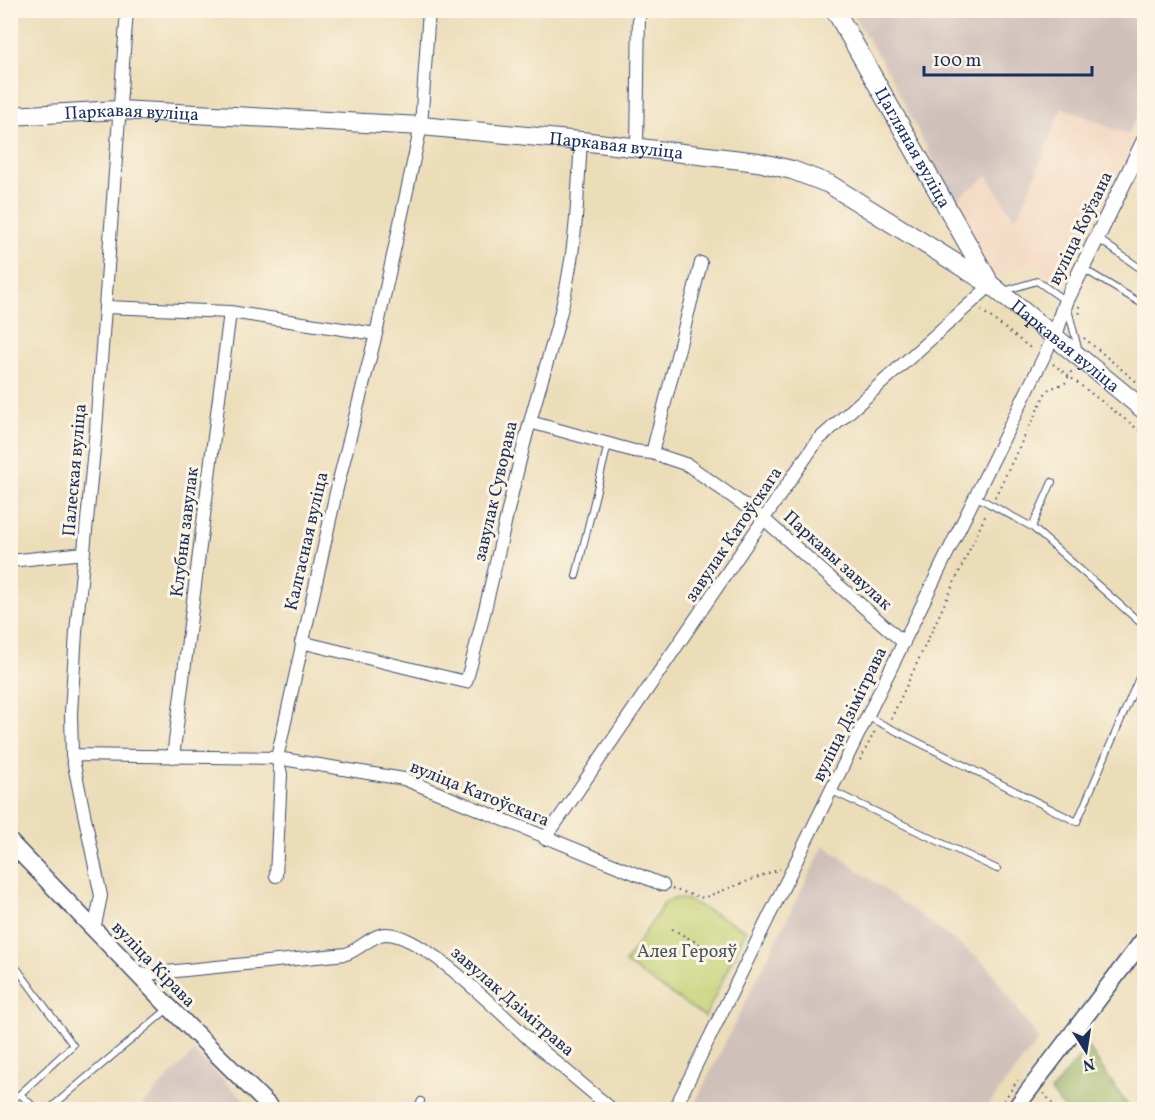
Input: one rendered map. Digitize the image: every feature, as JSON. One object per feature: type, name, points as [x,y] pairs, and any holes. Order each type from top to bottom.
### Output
[{"type":"main road","name":"Цагляная вуліца","points":[[835,10],[970,252],[996,288]]},
{"type":"main road","name":"Паркавая вуліца","points":[[10,116],[119,110],[421,126],[581,141],[758,162],[792,170],[829,184],[996,288],[1055,334],[1081,346],[1144,410]]},
{"type":"main road","name":"вуліца Кірава","points":[[14,852],[273,1110]]},
{"type":"main road","points":[[1014,1110],[1144,939]]},
{"type":"street","name":"Палеская вуліца","points":[[94,930],[101,896],[72,755],[71,713],[106,306],[127,10]]},
{"type":"street","name":"Калгасная вуліца","points":[[277,758],[302,642],[376,334],[421,126],[429,10]]},
{"type":"street","points":[[637,148],[639,10]]},
{"type":"street","name":"завулак Суворава","points":[[302,642],[466,682],[479,639],[530,422],[551,353],[569,273],[577,217],[581,141]]},
{"type":"street","name":"вуліца Коўзана","points":[[1055,334],[1066,301],[1144,141]]},
{"type":"street","points":[[652,453],[701,263]]},
{"type":"street","name":"завулак Катоўскага","points":[[545,838],[817,441],[996,288]]},
{"type":"street","points":[[106,306],[230,312],[376,334]]},
{"type":"street","name":"Клубны завулак","points":[[173,757],[230,312]]},
{"type":"street","name":"вуліца Дзімітрава","points":[[674,1110],[1055,334]]},
{"type":"street","name":"Паркавы завулак","points":[[530,422],[652,453],[688,465],[765,520],[904,643]]},
{"type":"street","points":[[10,561],[84,553]]},
{"type":"street","name":"вуліца Катоўскага","points":[[72,755],[277,758],[404,779],[663,885]]},
{"type":"street","points":[[276,876],[281,774],[277,758]]},
{"type":"street","name":"завулак Дзімітрава","points":[[137,975],[346,954],[358,951],[380,935],[393,935],[414,945],[454,971],[614,1110]]},
{"type":"lane","points":[[1096,237],[1144,271]]},
{"type":"lane","points":[[1082,268],[1144,305]]},
{"type":"lane","points":[[996,288],[1037,281],[1066,301],[1081,346]]},
{"type":"lane","points":[[576,576],[608,443]]},
{"type":"lane","points":[[1032,527],[1052,482]]},
{"type":"lane","points":[[974,495],[1032,527],[1144,626]]},
{"type":"lane","points":[[868,717],[1077,822],[1144,666]]},
{"type":"lane","points":[[832,791],[997,868]]},
{"type":"lane","points":[[10,958],[73,1045],[10,1101]]},
{"type":"lane","points":[[48,1110],[170,1008]]},
{"type":"lane","points":[[1144,1061],[1142,1065],[1144,1067]]},
{"type":"lane","points":[[20,1094],[37,1110]]},
{"type":"lane","points":[[417,1110],[421,1101]]},
{"type":"path","points":[[978,308],[1044,358],[1070,374],[1144,434]]},
{"type":"path","points":[[887,727],[1047,390],[1065,383],[1081,346],[1144,388]]},
{"type":"path","points":[[663,885],[703,897],[787,866]]},
{"type":"path","points":[[672,929],[737,965]]},
{"type":"path","points":[[997,1110],[1018,1080]]},
{"type":"path","points":[[1044,1093],[1057,1110]]},
{"type":"shaded area","points":[[851,11],[1144,11],[1144,102],[1128,135],[1062,107],[1021,212],[1013,217],[988,176],[953,201],[891,77]]},
{"type":"shaded area","points":[[1062,107],[1137,139],[1065,285],[1028,261],[995,279],[953,201],[988,176],[1013,216],[1021,212]]},
{"type":"shaded area","points":[[824,845],[986,964],[1039,1040],[985,1109],[692,1109]]},
{"type":"shaded area","points":[[194,1052],[254,1109],[138,1109]]},
{"type":"green space","name":"Алея Герояў","points":[[676,898],[688,900],[746,930],[705,1017],[625,963],[665,902]]},
{"type":"green space","points":[[1088,1047],[1130,1109],[1064,1109],[1051,1091]]}]
